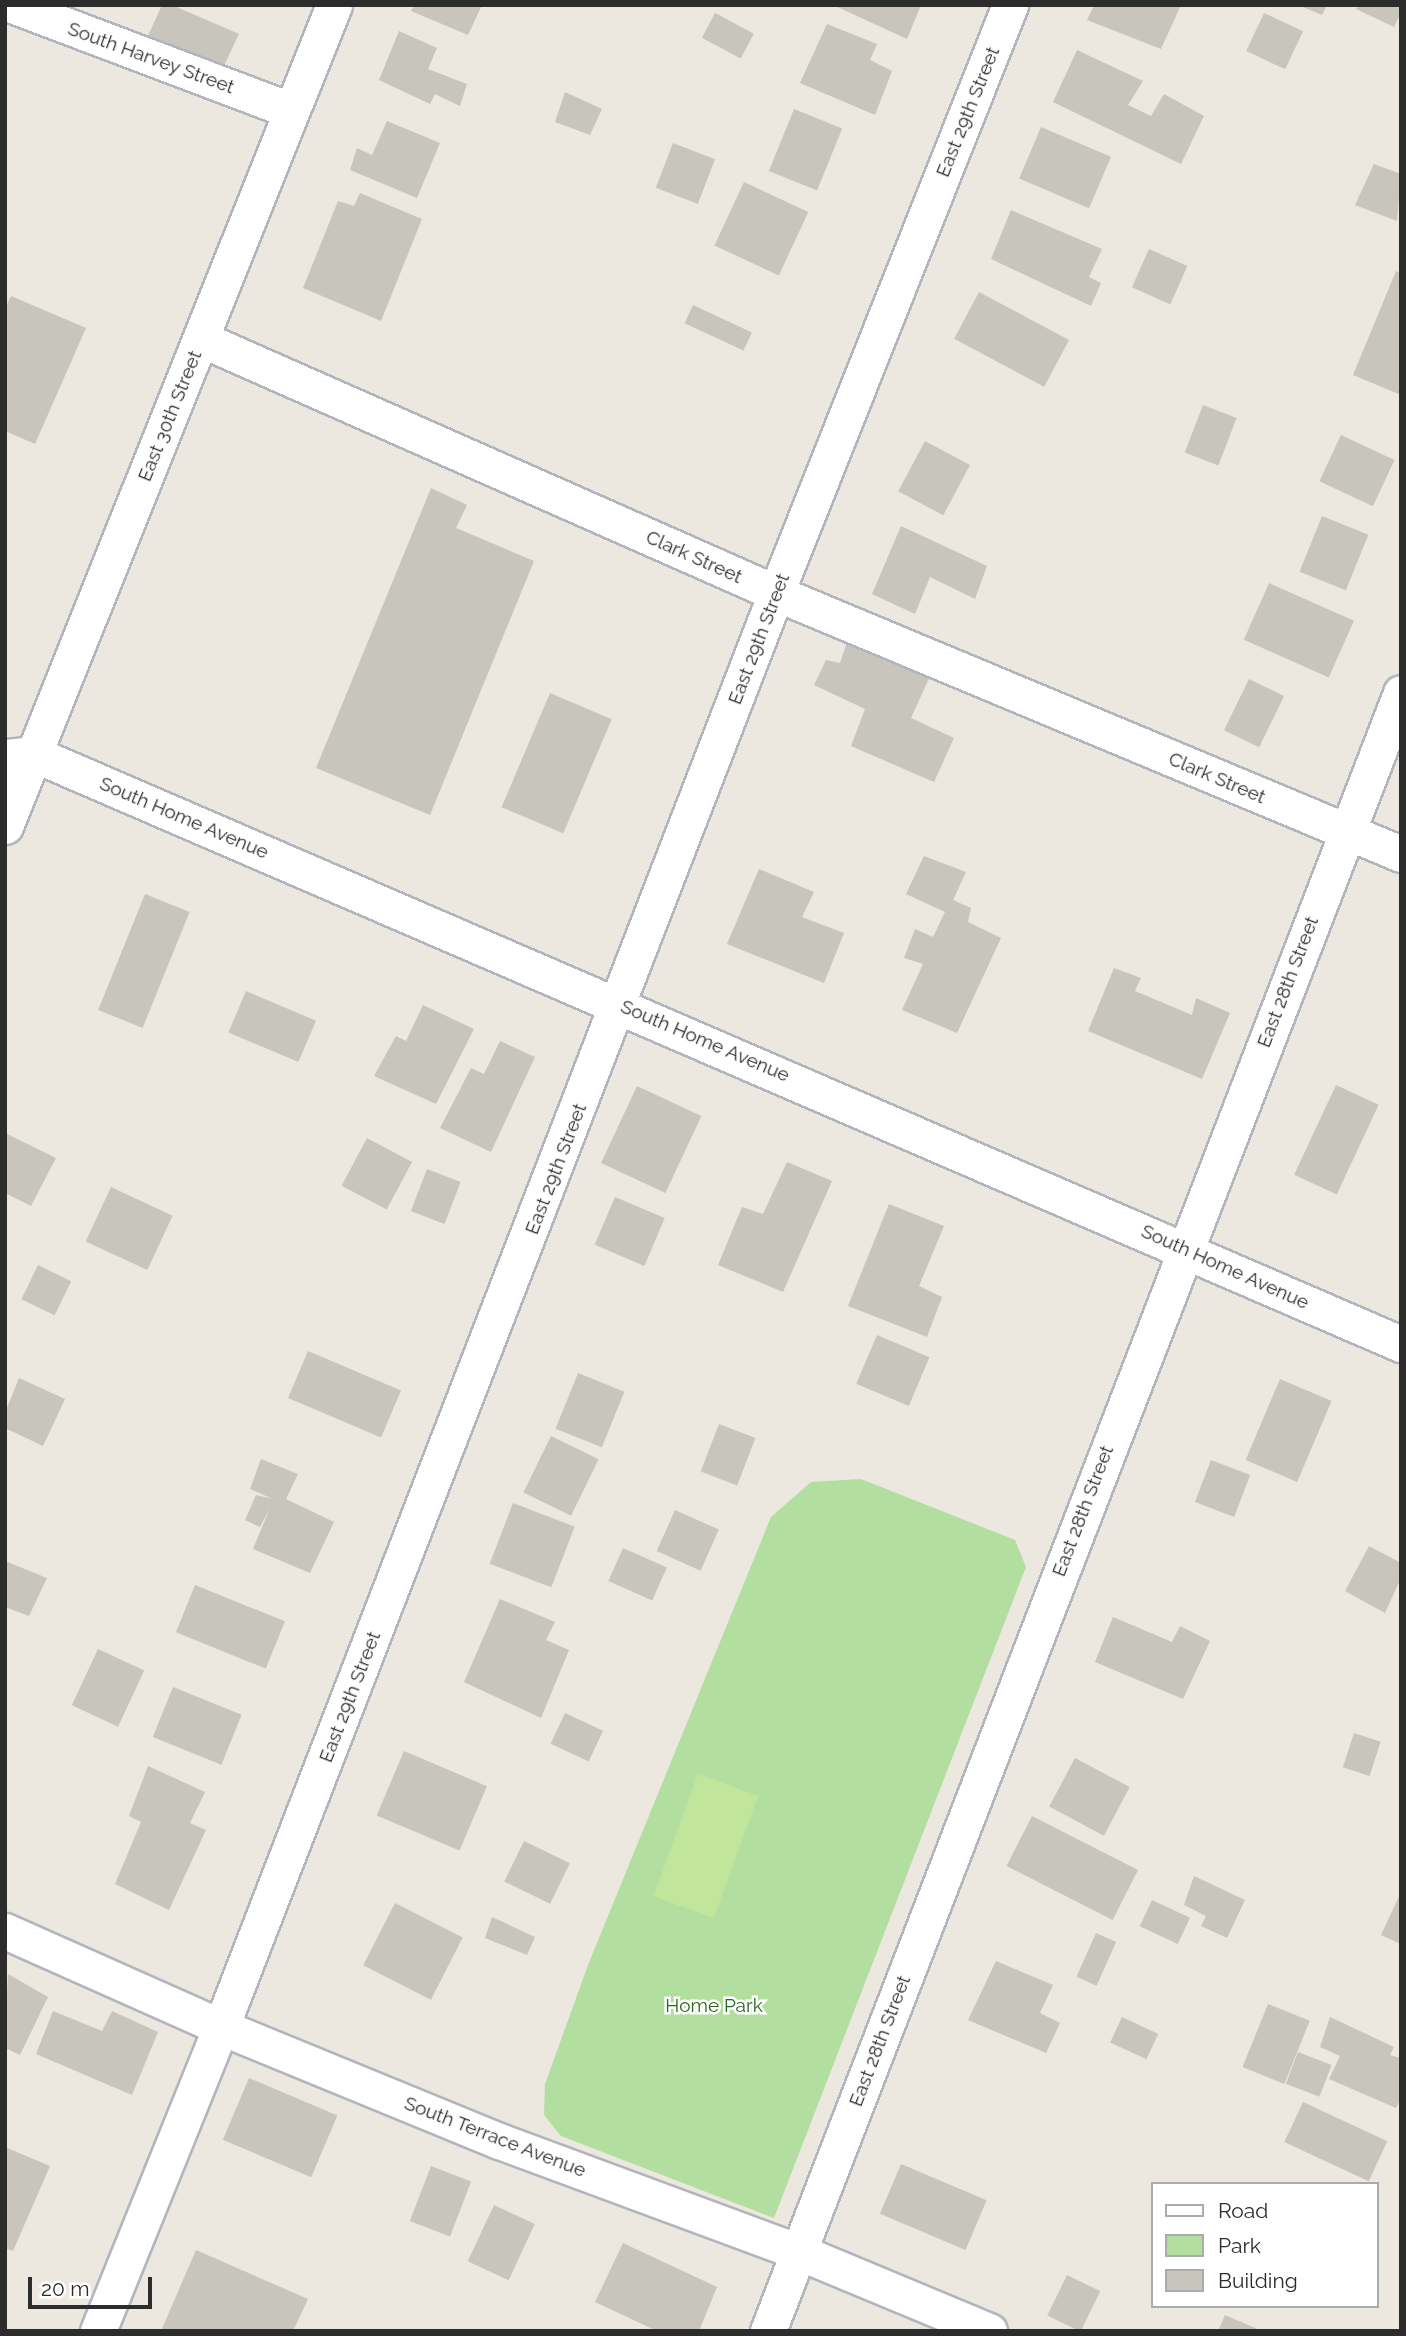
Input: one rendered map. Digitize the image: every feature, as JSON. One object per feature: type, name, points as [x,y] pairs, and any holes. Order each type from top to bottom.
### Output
[{"type":"street","name":"South Harvey Street","points":[[12,5],[292,111]]},
{"type":"street","name":"East 30th Street","points":[[5,826],[20,756],[201,339],[334,5]]},
{"type":"street","name":"East 29th Street","points":[[98,2331],[221,2027],[620,1004],[776,593],[1010,5]]},
{"type":"street","name":"Clark Street","points":[[201,339],[776,593],[1401,854]]},
{"type":"street","name":"East 28th Street","points":[[768,2331],[1401,693]]},
{"type":"street","name":"South Home Avenue","points":[[20,756],[620,1004],[1401,1344]]},
{"type":"street","name":"South Terrace Avenue","points":[[5,1931],[221,2027],[499,2141],[799,2252],[989,2331]]},
{"type":"green space","name":"Home Park","points":[[861,1479],[1015,1540],[1026,1567],[774,2218],[561,2136],[544,2115],[545,2084],[588,1965],[771,1517],[811,1482]]},
{"type":"green space","points":[[698,1774],[758,1796],[714,1918],[654,1896]]},
{"type":"building","points":[[162,5],[172,5],[239,34],[221,72],[146,40]]},
{"type":"building","points":[[414,5],[482,5],[468,35],[411,11]]},
{"type":"building","points":[[833,5],[921,5],[907,39]]},
{"type":"building","points":[[1094,5],[1181,5],[1161,49],[1087,20]]},
{"type":"building","points":[[1298,5],[1327,5],[1322,15]]},
{"type":"building","points":[[1358,5],[1401,5],[1401,13],[1394,27],[1356,9]]},
{"type":"building","points":[[715,13],[754,34],[741,58],[702,38]]},
{"type":"building","points":[[1264,13],[1303,31],[1285,69],[1246,51]]},
{"type":"building","points":[[827,24],[877,44],[870,60],[892,71],[875,115],[800,83]]},
{"type":"building","points":[[399,31],[437,48],[428,69],[467,84],[460,106],[435,94],[430,104],[379,80]]},
{"type":"building","points":[[1077,50],[1143,81],[1128,105],[1151,116],[1164,94],[1204,116],[1181,164],[1053,102]]},
{"type":"building","points":[[565,92],[602,109],[590,135],[555,122]]},
{"type":"building","points":[[794,109],[842,128],[817,191],[769,171]]},
{"type":"building","points":[[387,121],[440,143],[417,198],[350,170],[357,148],[372,155]]},
{"type":"building","points":[[1041,127],[1111,157],[1089,208],[1019,179]]},
{"type":"building","points":[[673,143],[715,159],[698,204],[656,188]]},
{"type":"building","points":[[1374,164],[1401,174],[1397,221],[1355,205]]},
{"type":"building","points":[[744,182],[808,212],[779,275],[714,245]]},
{"type":"building","points":[[360,193],[422,219],[381,321],[303,288],[338,201],[354,206]]},
{"type":"building","points":[[1011,210],[1102,249],[1089,277],[1101,283],[1091,306],[991,259]]},
{"type":"building","points":[[1149,249],[1187,266],[1170,304],[1132,287]]},
{"type":"building","points":[[1396,271],[1401,273],[1401,395],[1353,375]]},
{"type":"building","points":[[979,292],[1069,340],[1044,387],[954,339]]},
{"type":"building","points":[[11,296],[86,328],[35,444],[5,431],[5,309]]},
{"type":"building","points":[[693,305],[752,332],[743,351],[685,323]]},
{"type":"building","points":[[1203,405],[1237,418],[1218,466],[1185,453]]},
{"type":"building","points":[[1341,435],[1394,460],[1373,506],[1319,481]]},
{"type":"building","points":[[925,441],[970,465],[943,515],[898,491]]},
{"type":"building","points":[[431,488],[467,505],[456,528],[534,561],[430,815],[316,768]]},
{"type":"building","points":[[1322,516],[1368,535],[1346,590],[1300,572]]},
{"type":"building","points":[[901,526],[987,566],[975,599],[930,577],[915,614],[872,594]]},
{"type":"building","points":[[1269,583],[1354,621],[1329,677],[1244,640]]},
{"type":"building","points":[[848,639],[931,674],[911,718],[954,738],[934,782],[851,746],[865,709],[814,685],[826,660],[840,663]]},
{"type":"building","points":[[1249,679],[1284,696],[1259,747],[1224,730]]},
{"type":"building","points":[[550,693],[612,719],[563,833],[502,807]]},
{"type":"building","points":[[924,856],[966,872],[953,900],[971,908],[968,922],[1001,938],[957,1033],[902,1010],[923,964],[904,958],[915,929],[933,937],[945,912],[906,894]]},
{"type":"building","points":[[759,869],[814,892],[802,917],[844,933],[824,983],[727,944]]},
{"type":"building","points":[[145,894],[190,912],[143,1028],[98,1010]]},
{"type":"building","points":[[1114,968],[1141,978],[1135,991],[1192,1015],[1196,998],[1230,1013],[1202,1079],[1088,1031]]},
{"type":"building","points":[[246,991],[316,1021],[298,1062],[228,1032]]},
{"type":"building","points":[[423,1005],[474,1029],[436,1104],[374,1076],[396,1036],[406,1041]]},
{"type":"building","points":[[500,1041],[535,1057],[491,1152],[440,1128],[471,1068],[484,1074]]},
{"type":"building","points":[[1336,1085],[1379,1105],[1337,1195],[1294,1175]]},
{"type":"building","points":[[637,1086],[701,1116],[665,1193],[601,1163]]},
{"type":"building","points":[[5,1133],[56,1158],[31,1206],[5,1193]]},
{"type":"building","points":[[367,1138],[412,1162],[387,1210],[342,1186]]},
{"type":"building","points":[[787,1162],[832,1181],[783,1292],[718,1265],[742,1207],[763,1214]]},
{"type":"building","points":[[427,1169],[461,1182],[444,1224],[411,1211]]},
{"type":"building","points":[[111,1187],[173,1216],[147,1270],[86,1241]]},
{"type":"building","points":[[615,1197],[665,1218],[644,1266],[595,1245]]},
{"type":"building","points":[[889,1204],[944,1226],[919,1286],[942,1297],[927,1337],[848,1306]]},
{"type":"building","points":[[38,1265],[71,1281],[55,1315],[21,1299]]},
{"type":"building","points":[[877,1335],[929,1357],[909,1406],[856,1384]]},
{"type":"building","points":[[308,1351],[401,1390],[381,1437],[288,1398]]},
{"type":"building","points":[[578,1373],[624,1392],[602,1447],[556,1429]]},
{"type":"building","points":[[19,1378],[65,1399],[43,1446],[5,1428],[5,1413]]},
{"type":"building","points":[[1280,1379],[1332,1401],[1297,1482],[1246,1460]]},
{"type":"building","points":[[719,1424],[755,1438],[737,1486],[701,1472]]},
{"type":"building","points":[[551,1436],[599,1459],[571,1516],[523,1493]]},
{"type":"building","points":[[261,1459],[298,1474],[286,1499],[334,1522],[310,1573],[253,1549],[270,1508],[260,1527],[245,1520],[256,1495],[273,1499],[250,1489]]},
{"type":"building","points":[[1211,1460],[1250,1475],[1234,1517],[1195,1502]]},
{"type":"building","points":[[513,1503],[575,1527],[551,1587],[490,1564]]},
{"type":"building","points":[[675,1510],[719,1530],[701,1571],[657,1551]]},
{"type":"building","points":[[1369,1546],[1401,1563],[1401,1578],[1385,1613],[1345,1591]]},
{"type":"building","points":[[623,1548],[667,1568],[652,1600],[608,1581]]},
{"type":"building","points":[[5,1561],[47,1578],[29,1616],[5,1607]]},
{"type":"building","points":[[195,1585],[285,1621],[266,1669],[176,1632]]},
{"type":"building","points":[[500,1599],[555,1622],[546,1640],[569,1650],[541,1718],[464,1682]]},
{"type":"building","points":[[1113,1617],[1172,1642],[1180,1626],[1210,1641],[1183,1699],[1095,1662]]},
{"type":"building","points":[[98,1649],[144,1671],[118,1727],[72,1705]]},
{"type":"building","points":[[173,1687],[242,1715],[221,1765],[153,1737]]},
{"type":"building","points":[[565,1713],[603,1731],[589,1762],[551,1744]]},
{"type":"building","points":[[1354,1733],[1381,1742],[1370,1776],[1343,1767]]},
{"type":"building","points":[[404,1751],[487,1786],[459,1851],[377,1815]]},
{"type":"building","points":[[1075,1758],[1130,1787],[1104,1836],[1049,1807]]},
{"type":"building","points":[[148,1766],[205,1792],[190,1823],[206,1830],[169,1910],[115,1884],[141,1822],[129,1816]]},
{"type":"building","points":[[1032,1816],[1138,1870],[1113,1920],[1007,1866]]},
{"type":"building","points":[[524,1841],[570,1863],[550,1904],[504,1881]]},
{"type":"building","points":[[1194,1876],[1245,1900],[1227,1938],[1201,1926],[1206,1916],[1184,1905]]},
{"type":"building","points":[[1401,1892],[1401,1944],[1381,1935]]},
{"type":"building","points":[[1152,1900],[1190,1918],[1178,1944],[1140,1926]]},
{"type":"building","points":[[395,1903],[463,1938],[431,2000],[363,1965]]},
{"type":"building","points":[[492,1917],[535,1937],[527,1955],[485,1938]]},
{"type":"building","points":[[1096,1933],[1116,1942],[1097,1986],[1076,1977]]},
{"type":"building","points":[[996,1961],[1053,1985],[1040,2013],[1060,2023],[1046,2053],[968,2020]]},
{"type":"building","points":[[8,1974],[48,1997],[20,2055],[5,2048]]},
{"type":"building","points":[[1268,2004],[1310,2021],[1284,2084],[1243,2067]]},
{"type":"building","points":[[53,2011],[102,2031],[112,2011],[158,2032],[132,2095],[36,2054]]},
{"type":"building","points":[[1122,2017],[1158,2034],[1146,2059],[1110,2042]]},
{"type":"building","points":[[1330,2017],[1394,2047],[1390,2055],[1401,2058],[1401,2098],[1396,2108],[1329,2079],[1340,2056],[1320,2047]]},
{"type":"building","points":[[1298,2052],[1332,2065],[1319,2097],[1286,2084]]},
{"type":"building","points":[[249,2078],[337,2116],[311,2177],[223,2140]]},
{"type":"building","points":[[1303,2102],[1387,2141],[1369,2181],[1284,2142]]},
{"type":"building","points":[[5,2147],[50,2166],[13,2251],[5,2248]]},
{"type":"building","points":[[901,2164],[987,2200],[966,2250],[880,2214]]},
{"type":"building","points":[[431,2166],[471,2181],[450,2236],[410,2221]]},
{"type":"building","points":[[494,2205],[535,2224],[509,2280],[468,2261]]},
{"type":"building","points":[[623,2243],[717,2287],[699,2331],[657,2331],[595,2302]]},
{"type":"building","points":[[196,2250],[308,2299],[293,2331],[161,2331]]},
{"type":"building","points":[[1067,2275],[1100,2291],[1081,2331],[1047,2315]]},
{"type":"building","points":[[1225,2315],[1262,2331],[1218,2331]]}]
